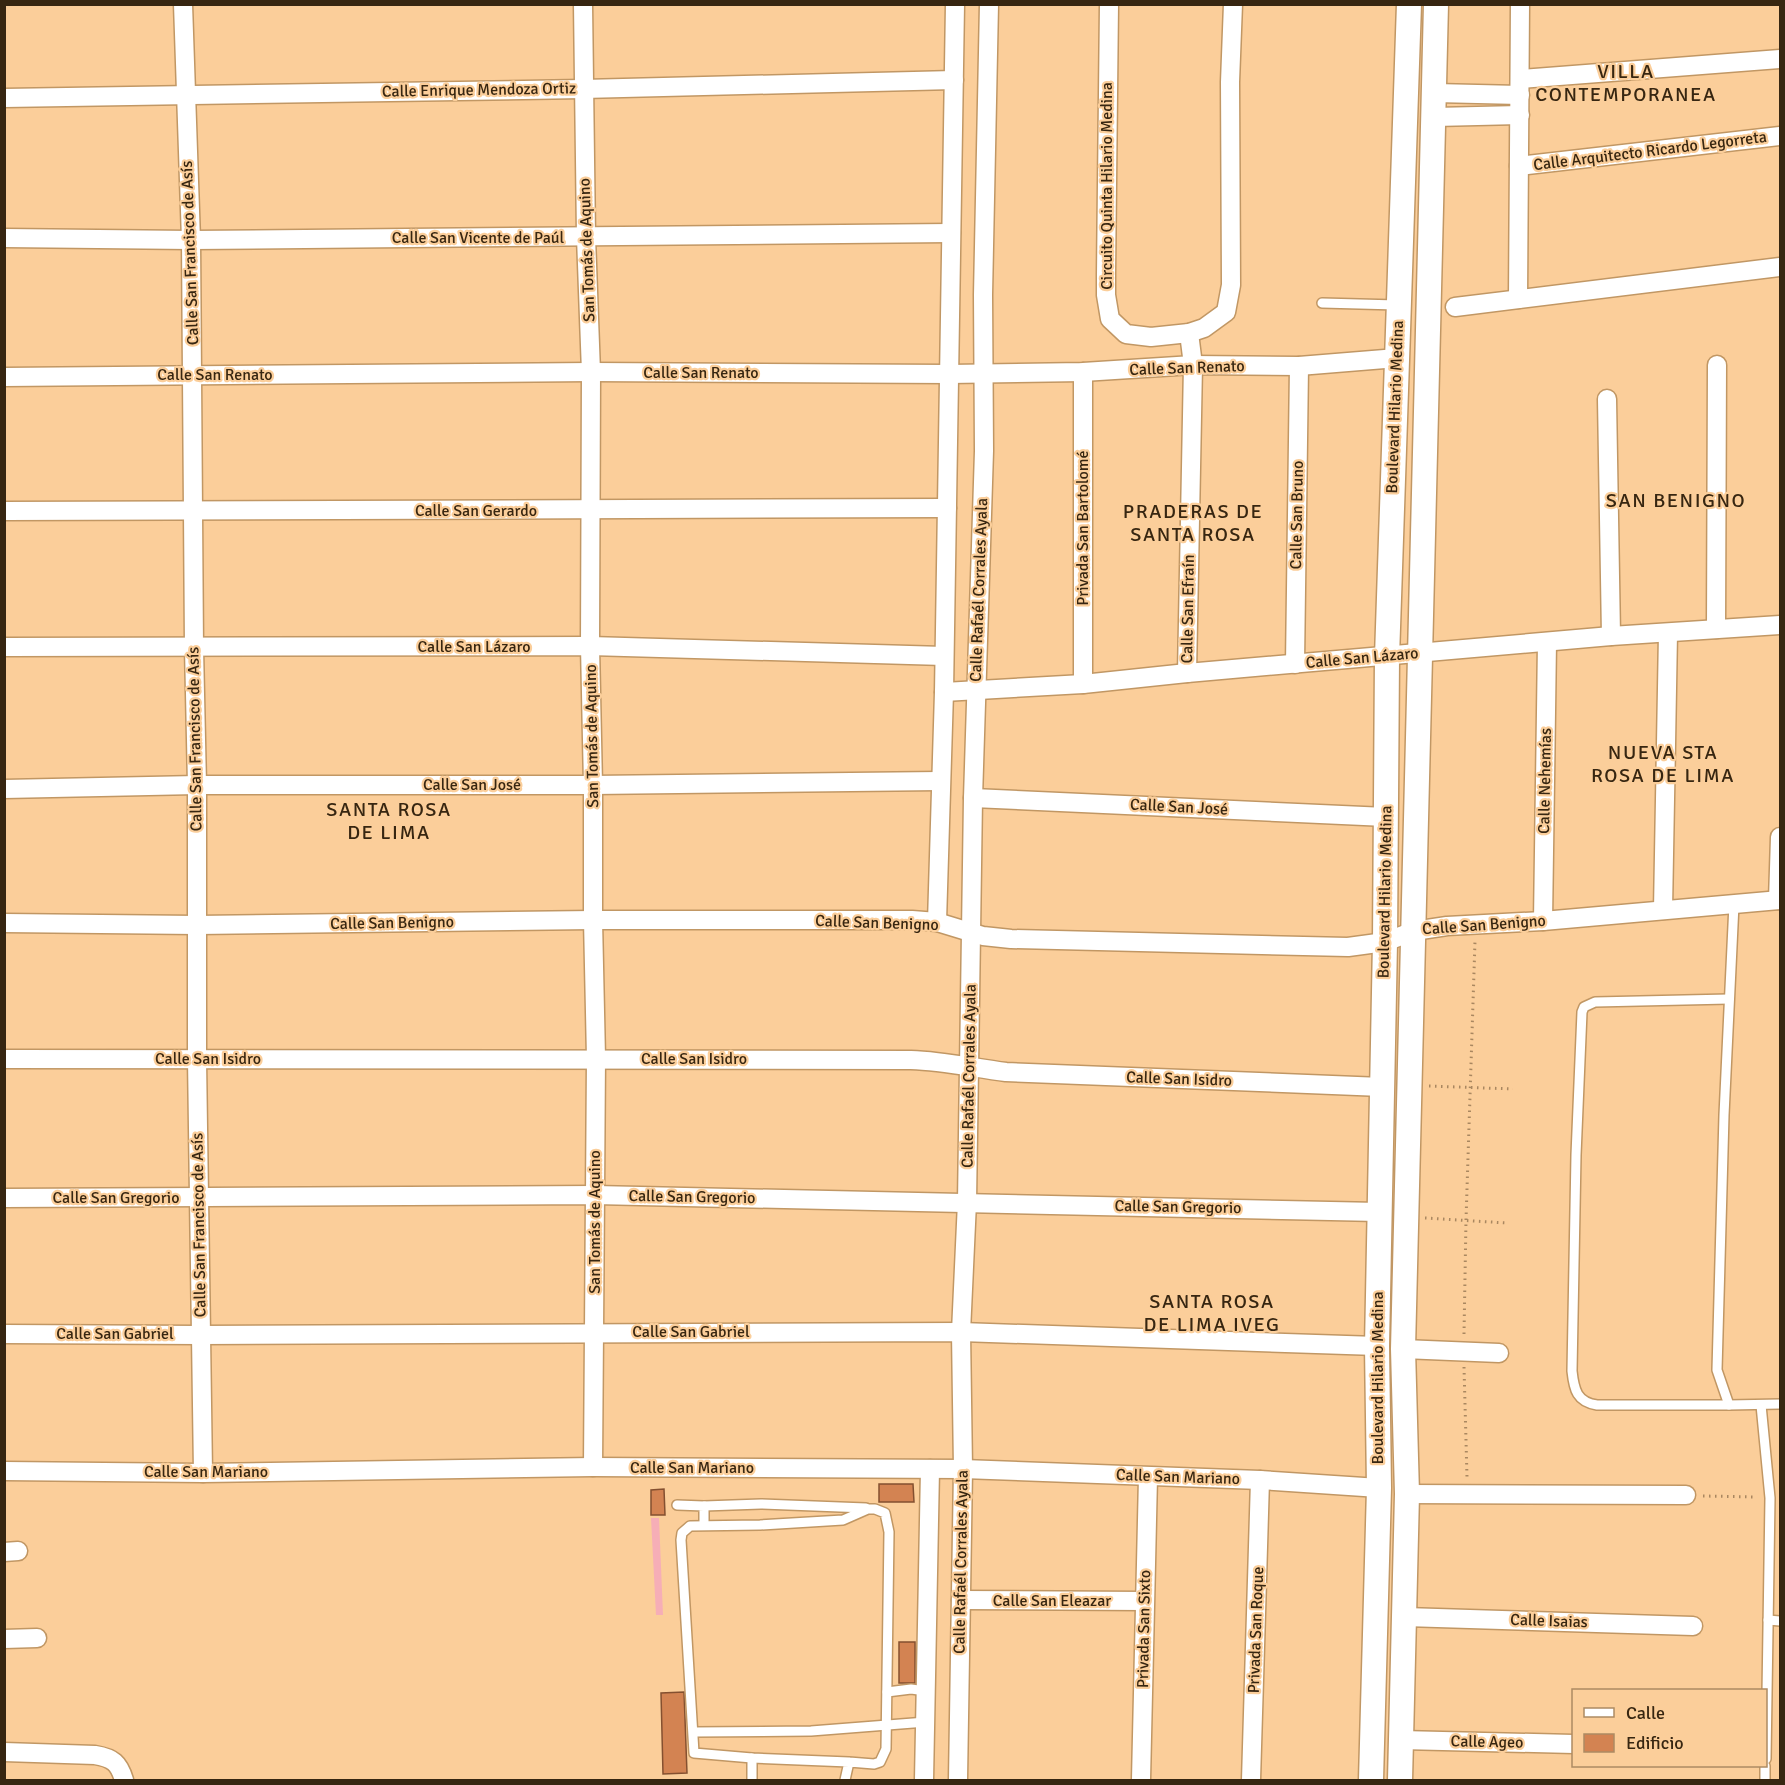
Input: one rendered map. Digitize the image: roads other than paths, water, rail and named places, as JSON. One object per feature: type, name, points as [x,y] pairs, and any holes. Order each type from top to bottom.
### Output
[{"type":"main road","name":"Boulevard Hilario Medina","points":[[1371,1780],[1379,1488],[1377,1346],[1385,942],[1387,657],[1409,4]]},
{"type":"main road","name":"Boulevard Hilario Medina","points":[[1400,1780],[1407,1494],[1403,1349],[1436,4]]},
{"type":"street","name":"Calle San Francisco de Asís","points":[[183,4],[193,375],[197,785],[196,1059],[203,1473]]},
{"type":"street","name":"San Tomás de Aquino","points":[[583,4],[586,237],[591,372],[590,646],[596,1058],[593,1467]]},
{"type":"street","name":"Calle Rafaél Corrales Ayala","points":[[938,922],[950,374],[955,4]]},
{"type":"street","name":"Calle Rafaél Corrales Ayala","points":[[958,1780],[963,1468],[961,1332],[967,1202],[972,798],[985,372],[983,295],[989,4]]},
{"type":"street","name":"Circuito Quinta Hilario Medina","points":[[1109,4],[1107,309],[1110,319],[1126,334],[1151,337],[1189,333],[1204,328],[1226,312],[1230,298],[1230,82],[1233,4]]},
{"type":"street","points":[[1518,299],[1520,4]]},
{"type":"street","points":[[1435,105],[1520,87],[1780,59]]},
{"type":"street","name":"Calle Enrique Mendoza Ortiz","points":[[4,98],[583,89],[954,80]]},
{"type":"street","points":[[1435,105],[1520,115]]},
{"type":"street","name":"Calle Arquitecto Ricardo Legorreta","points":[[1519,166],[1780,136]]},
{"type":"street","name":"Calle San Vicente de Paúl","points":[[4,238],[191,240],[951,233]]},
{"type":"street","points":[[1455,307],[1780,267]]},
{"type":"street","points":[[1189,333],[1193,365]]},
{"type":"street","points":[[1151,337],[1152,368]]},
{"type":"street","name":"Calle San Renato","points":[[4,377],[591,372],[950,374],[1083,372],[1193,365],[1299,366],[1397,358]]},
{"type":"street","points":[[1716,628],[1717,364]]},
{"type":"street","name":"Calle San Efraín","points":[[1187,673],[1193,365]]},
{"type":"street","name":"Calle San Bruno","points":[[1295,664],[1299,366]]},
{"type":"street","name":"Privada San Bartolomé","points":[[1083,372],[1083,684]]},
{"type":"street","points":[[1607,399],[1611,636]]},
{"type":"street","name":"Calle San Gerardo","points":[[4,511],[947,508]]},
{"type":"street","name":"Calle San Lázaro","points":[[944,692],[976,692],[1083,684],[1611,636],[1780,625]]},
{"type":"street","points":[[1663,910],[1668,633]]},
{"type":"street","name":"Calle Nehemías","points":[[1543,921],[1547,642]]},
{"type":"street","name":"Calle San Lázaro","points":[[4,647],[590,646],[944,656]]},
{"type":"street","name":"Calle San José","points":[[4,789],[197,785],[593,785],[940,781]]},
{"type":"street","name":"Calle San José","points":[[972,798],[1386,817]]},
{"type":"street","points":[[1779,900],[1780,837]]},
{"type":"street","name":"Calle San Benigno","points":[[4,923],[197,925],[593,920],[912,920],[938,922],[971,933],[1011,939],[1348,947],[1385,942],[1414,931],[1447,926],[1543,921],[1779,900]]},
{"type":"street","name":"Calle San Isidro","points":[[4,1059],[934,1060],[969,1068],[1006,1072],[1382,1087]]},
{"type":"street","name":"Calle San Gregorio","points":[[4,1198],[595,1195],[1379,1212]]},
{"type":"street","name":"Calle San Gabriel","points":[[4,1334],[961,1332],[1377,1346]]},
{"type":"street","points":[[1403,1349],[1499,1353]]},
{"type":"street","name":"Calle San Mariano","points":[[4,1471],[203,1473],[593,1467],[963,1468],[1260,1480],[1379,1488]]},
{"type":"street","name":"Calle Rafaél Corrales Ayala","points":[[924,1780],[927,1722],[930,1469]]},
{"type":"street","name":"Privada San Sixto","points":[[1141,1780],[1148,1477]]},
{"type":"street","name":"Privada San Roque","points":[[1251,1780],[1260,1480]]},
{"type":"street","points":[[1407,1494],[1686,1495]]},
{"type":"street","name":"Calle San Eleazar","points":[[961,1600],[1144,1601]]},
{"type":"street","name":"Calle Isaias","points":[[1405,1617],[1693,1626]]},
{"type":"street","points":[[4,1639],[37,1638]]},
{"type":"street","name":"Calle Ageo","points":[[1401,1740],[1572,1744]]},
{"type":"street","points":[[4,1752],[108,1757],[116,1762],[124,1780]]},
{"type":"lane","points":[[1322,303],[1399,305]]},
{"type":"lane","points":[[1729,1405],[1717,1370],[1724,1115],[1734,904]]},
{"type":"lane","points":[[1729,999],[1595,1002],[1584,1007],[1576,1155],[1572,1371],[1576,1390],[1587,1404],[1780,1404]]},
{"type":"lane","points":[[1761,1405],[1770,1498],[1767,1690]]},
{"type":"lane","points":[[760,1525],[761,1504]]},
{"type":"lane","points":[[677,1505],[844,1506],[875,1509],[885,1513],[889,1532],[886,1749],[880,1762],[874,1764],[694,1753],[681,1540],[690,1526],[843,1520],[868,1509]]},
{"type":"lane","points":[[805,1505],[806,1522]]},
{"type":"lane","points":[[704,1506],[704,1525]]},
{"type":"lane","points":[[843,1520],[844,1506]]},
{"type":"lane","points":[[1768,1620],[1780,1621]]},
{"type":"lane","points":[[887,1692],[911,1689],[926,1691]]},
{"type":"lane","points":[[694,1732],[801,1731],[927,1722]]},
{"type":"lane","points":[[752,1758],[752,1780]]},
{"type":"lane","points":[[845,1780],[849,1762]]},
{"type":"district","name":"VILLA CONTEMPORANEA","points":[[1626,82]]},
{"type":"district","name":"SAN BENIGNO","points":[[1676,500]]},
{"type":"district","name":"PRADERAS DE SANTA ROSA","points":[[1193,522]]},
{"type":"district","name":"NUEVA STA ROSA DE LIMA","points":[[1663,764]]},
{"type":"district","name":"SANTA ROSA DE LIMA","points":[[389,820]]},
{"type":"district","name":"SANTA ROSA DE LIMA IVEG","points":[[1212,1312]]}]
